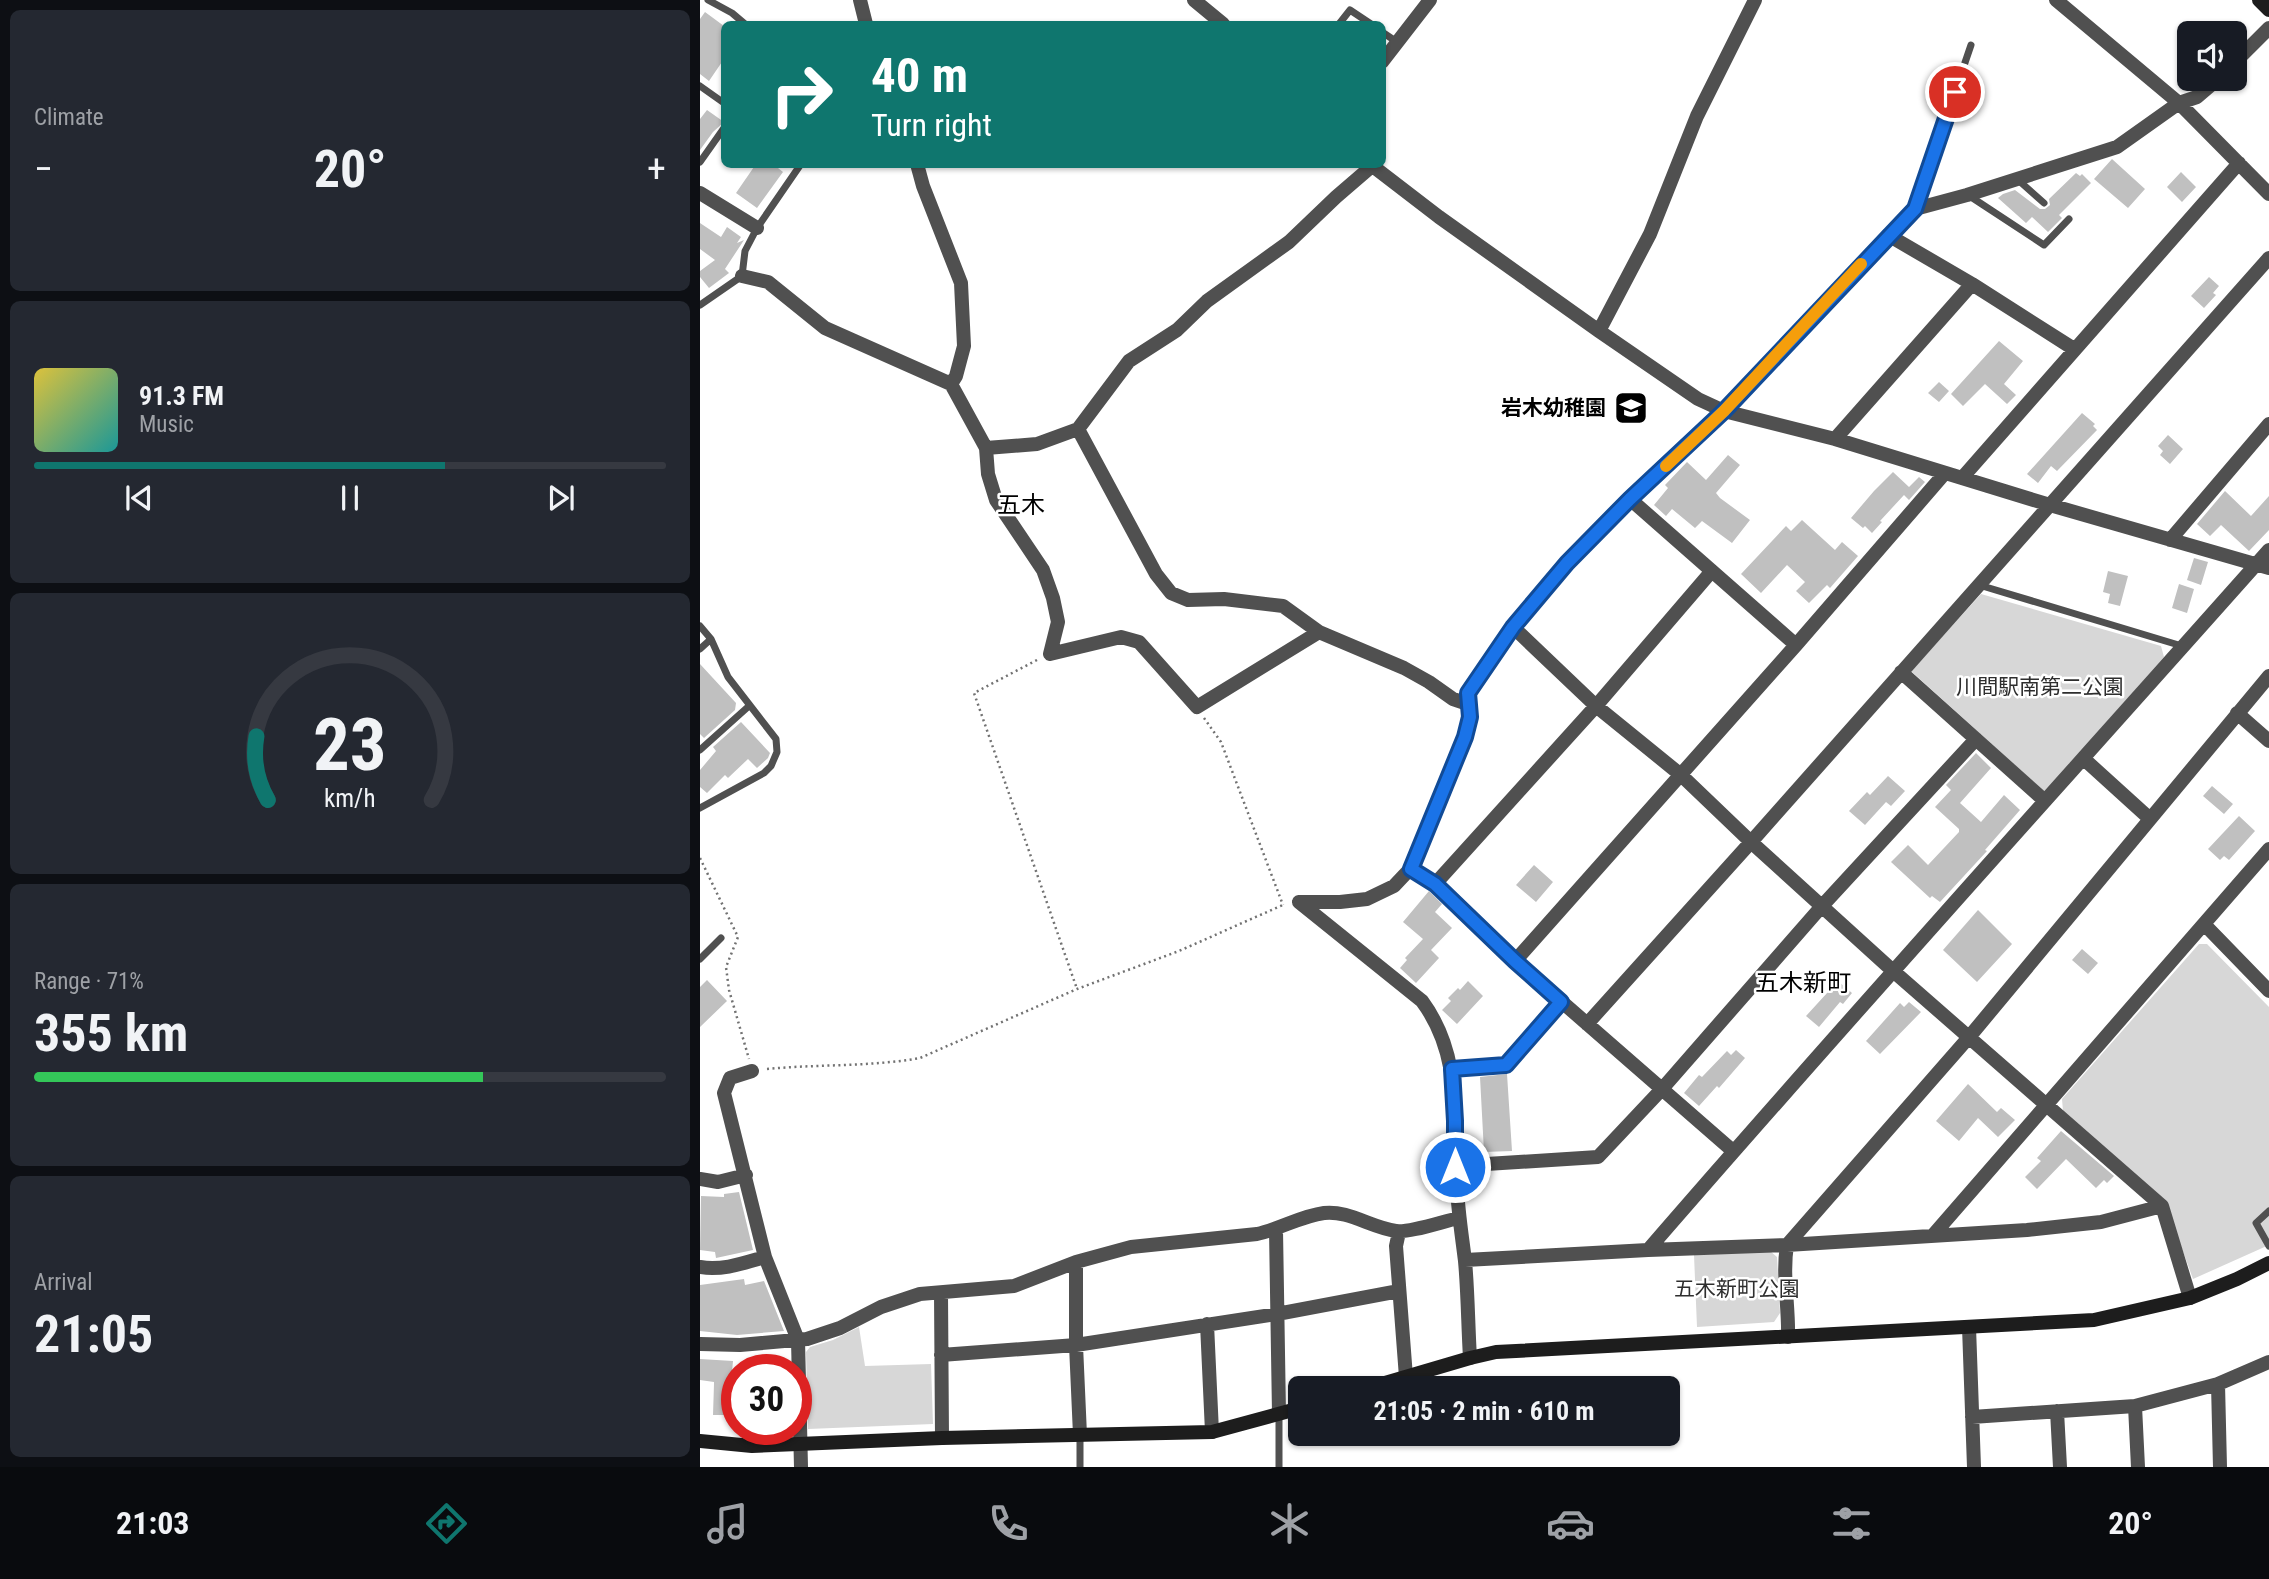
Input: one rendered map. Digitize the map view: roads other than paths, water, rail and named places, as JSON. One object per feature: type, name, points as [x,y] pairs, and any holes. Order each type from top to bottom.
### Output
[{"type":"street","points":[[860,0],[865,21]]},
{"type":"street","points":[[1194,0],[1219,21]]},
{"type":"street","points":[[1386,57],[1430,0]]},
{"type":"street","points":[[1600,331],[1650,234],[1697,116],[1755,0]]},
{"type":"street","points":[[2056,0],[2179,103],[2269,194]]},
{"type":"street","points":[[2259,0],[2269,10]]},
{"type":"street","points":[[2247,50],[2269,28]]},
{"type":"street","points":[[1470,1358],[1465,1260],[1455,1167],[1452,1069],[1431,1013],[1422,1000],[1299,902],[1367,899],[1394,886],[1411,869],[1465,737],[1470,717],[1468,693],[1513,627],[1567,563],[1630,499],[1724,411],[1915,209],[2117,148],[2179,103],[2197,97],[2204,91]]},
{"type":"street","points":[[1962,478],[2239,163]]},
{"type":"street","points":[[918,168],[961,283],[964,346],[956,376],[951,384]]},
{"type":"street","points":[[986,448],[1037,444],[1078,429],[1129,361],[1177,330],[1207,301],[1289,242],[1368,168]]},
{"type":"street","points":[[1375,168],[1439,217],[1600,331],[1699,399],[1724,411],[1835,439],[2050,505],[2263,566]]},
{"type":"street","points":[[700,193],[757,228]]},
{"type":"street","points":[[1888,235],[1972,284],[2074,349]]},
{"type":"street","points":[[1587,1024],[2269,257]]},
{"type":"street","points":[[742,276],[768,282],[825,328],[951,384],[986,448],[988,474],[996,500],[1043,570],[1058,622],[1050,654],[1121,637],[1139,642],[1197,707],[1319,632]]},
{"type":"street","points":[[1835,439],[1972,284]]},
{"type":"street","points":[[2170,540],[2269,424]]},
{"type":"street","points":[[1078,429],[1156,574],[1171,593],[1188,600],[1224,599],[1283,606],[1319,632],[1404,668],[1453,699],[1468,704]]},
{"type":"street","points":[[1515,961],[1945,473]]},
{"type":"street","points":[[1630,499],[1796,645]]},
{"type":"street","points":[[1648,1250],[1892,970],[2183,646],[2263,566],[2269,550]]},
{"type":"street","points":[[1435,884],[1596,706],[1711,572]]},
{"type":"street","points":[[1513,627],[1596,706],[1681,775],[1892,970],[2162,1206],[2189,1297]]},
{"type":"street","points":[[1901,672],[2045,801]]},
{"type":"street","points":[[1788,1337],[1784,1262],[1787,1245],[1970,1036],[2269,676]]},
{"type":"street","points":[[2237,713],[2269,741]]},
{"type":"street","points":[[1455,1167],[1598,1157],[1662,1089],[1822,906],[1976,739]]},
{"type":"street","points":[[2084,759],[2149,818]]},
{"type":"street","points":[[1934,1234],[2204,924],[2264,866],[2269,849]]},
{"type":"street","points":[[1411,869],[1435,884],[1515,961],[1733,1151]]},
{"type":"street","points":[[2204,924],[2269,992]]},
{"type":"street","points":[[1452,1069],[1506,1065],[1561,1002]]},
{"type":"street","points":[[752,1070],[730,1078],[724,1093],[765,1257],[798,1340],[798,1354]]},
{"type":"street","points":[[700,1179],[718,1182],[746,1175]]},
{"type":"street","points":[[1465,1260],[1787,1245],[2027,1230],[2101,1222],[2162,1206]]},
{"type":"street","points":[[700,1344],[740,1345],[798,1340],[841,1328],[881,1307],[919,1294],[1014,1286],[1076,1262],[1131,1247],[1257,1234],[1325,1213],[1341,1214],[1399,1232],[1459,1218]]},
{"type":"street","points":[[1276,1230],[1279,1414]]},
{"type":"street","points":[[1399,1232],[1396,1246],[1406,1376]]},
{"type":"street","points":[[700,1267],[708,1269],[733,1266],[765,1257]]},
{"type":"street","points":[[1076,1262],[1080,1434]]},
{"type":"street","points":[[1409,1376],[1496,1352],[2095,1320],[2189,1297],[2237,1279],[2269,1263]]},
{"type":"street","points":[[941,1355],[1076,1345],[1278,1314],[1399,1291]]},
{"type":"street","points":[[941,1293],[942,1438]]},
{"type":"street","points":[[1208,1324],[1212,1432]]},
{"type":"street","points":[[1969,1327],[1974,1467]]},
{"type":"street","points":[[1972,1417],[2135,1406],[2218,1384],[2269,1362]]},
{"type":"street","points":[[2218,1384],[2220,1467]]},
{"type":"street","points":[[2135,1406],[2138,1467]]},
{"type":"street","points":[[812,1444],[1212,1432],[1288,1411]]},
{"type":"street","points":[[2057,1411],[2060,1467]]},
{"type":"street","points":[[700,1441],[721,1443]]},
{"type":"street","points":[[742,1445],[776,1445]]},
{"type":"street","points":[[801,1445],[801,1467]]},
{"type":"lane","points":[[708,0],[741,21]]},
{"type":"lane","points":[[1341,21],[1350,9],[1367,21]]},
{"type":"lane","points":[[1386,35],[1397,42]]},
{"type":"lane","points":[[1915,209],[1971,45]]},
{"type":"lane","points":[[700,86],[721,101]]},
{"type":"lane","points":[[700,162],[721,132]]},
{"type":"lane","points":[[700,305],[742,276],[745,251],[757,228],[798,168]]},
{"type":"lane","points":[[2016,179],[2043,202]]},
{"type":"lane","points":[[1967,195],[2044,245],[2069,219]]},
{"type":"lane","points":[[1978,585],[2183,646]]},
{"type":"lane","points":[[700,626],[711,639],[728,677],[776,739],[777,752],[771,766],[764,773],[700,808]]},
{"type":"lane","points":[[700,649],[711,639]]},
{"type":"lane","points":[[700,750],[748,706]]},
{"type":"lane","points":[[700,958],[721,938]]},
{"type":"lane","points":[[2269,1211],[2256,1223],[2269,1246]]},
{"type":"lane","points":[[1279,1414],[1279,1467]]},
{"type":"lane","points":[[1080,1434],[1080,1467]]},
{"type":"place","name":"岩木幼稚園","points":[[1631,408]]},
{"type":"district","name":"五木","points":[[1021,505]]},
{"type":"district","name":"五木新町","points":[[1803,983]]},
{"type":"park label","name":"川間駅南第二公園","points":[[2040,687]]},
{"type":"park label","name":"五木新町公園","points":[[1737,1289]]}]
